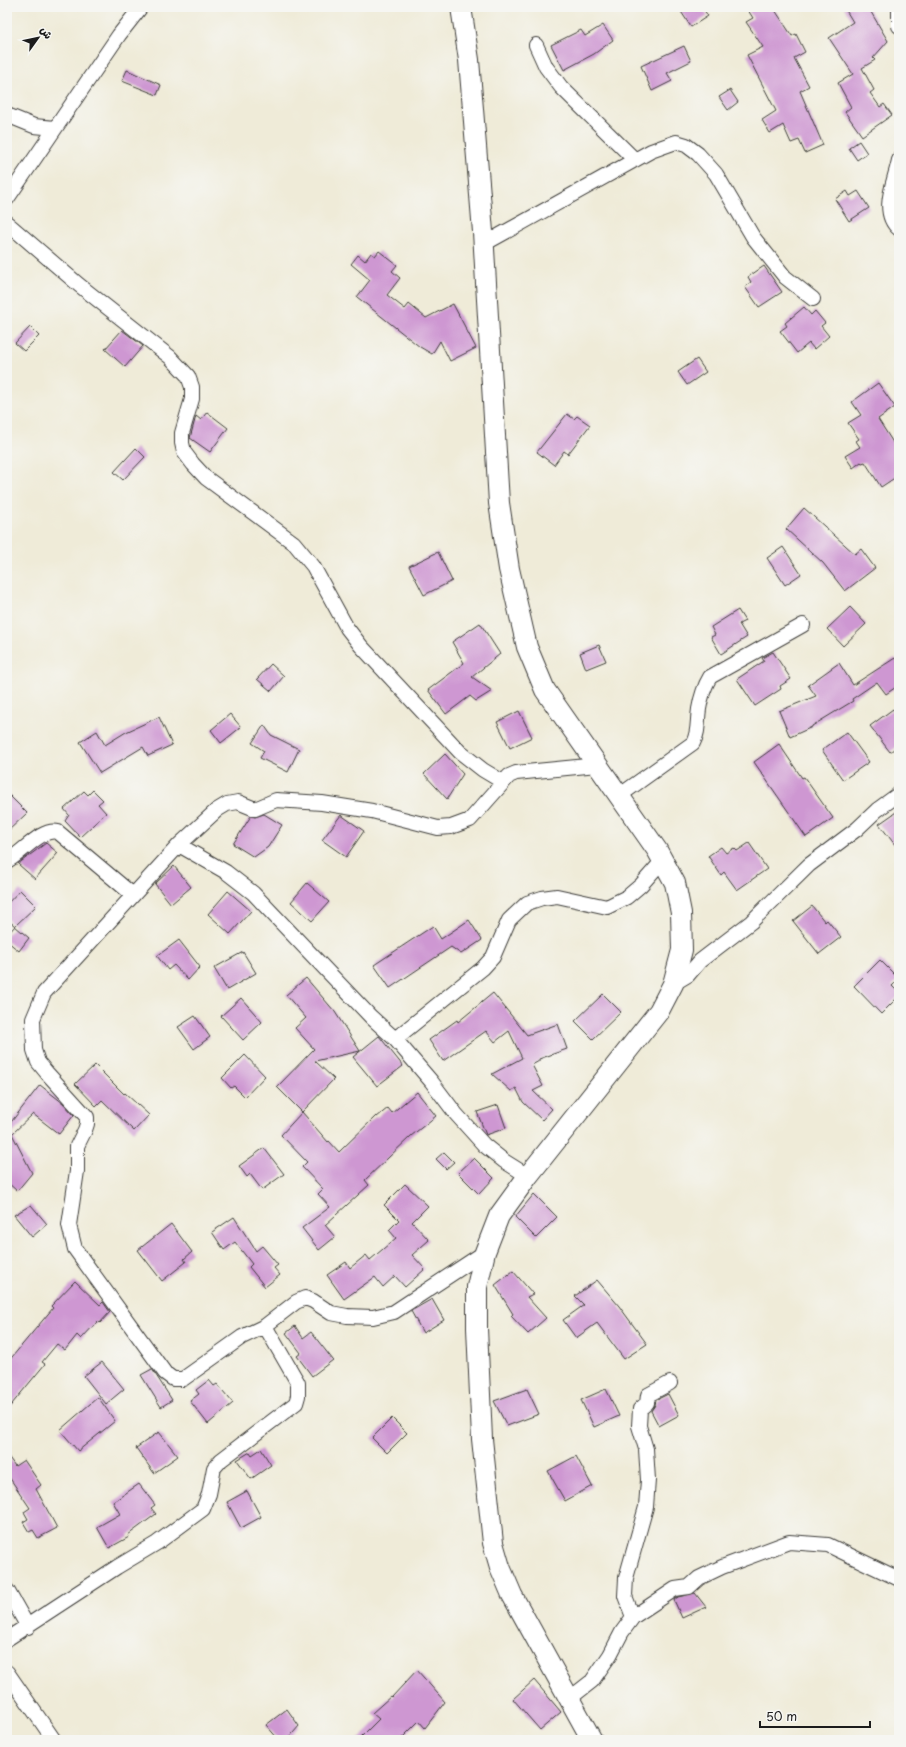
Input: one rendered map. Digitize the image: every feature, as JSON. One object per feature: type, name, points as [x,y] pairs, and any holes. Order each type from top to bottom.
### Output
[{"type":"street","points":[[7,199],[54,128],[119,35],[141,7]]},
{"type":"street","points":[[461,7],[469,60],[484,244],[499,503],[508,568],[527,647],[545,690],[663,860],[675,883],[681,914],[682,950],[673,984],[659,1011],[528,1176],[499,1216],[484,1252],[477,1287],[477,1328],[482,1439],[493,1543],[500,1567],[512,1595],[592,1740]]},
{"type":"street","points":[[899,9],[899,26]]},
{"type":"street","points":[[536,45],[546,67],[561,87],[635,160]]},
{"type":"street","points":[[7,115],[34,126],[54,128]]},
{"type":"street","points":[[484,244],[651,151],[676,142],[686,145],[698,154],[716,174],[753,237],[785,277],[813,299]]},
{"type":"street","points":[[899,160],[888,204],[891,217],[899,229]]},
{"type":"street","points":[[7,223],[79,285],[170,357],[188,376],[192,387],[192,399],[182,433],[182,443],[184,452],[193,464],[206,478],[294,543],[313,566],[347,628],[361,646],[460,752],[483,770],[503,782]]},
{"type":"street","points":[[619,796],[693,743],[697,735],[699,710],[703,689],[710,677],[803,625]]},
{"type":"street","points":[[484,1252],[394,1312],[373,1317],[348,1316],[331,1313],[314,1301],[305,1298],[296,1302],[265,1326],[242,1337],[183,1379],[173,1379],[166,1373],[75,1249],[69,1225],[77,1171],[76,1146],[85,1130],[87,1117],[38,1062],[34,1050],[33,1019],[44,993],[178,845],[217,810],[227,804],[238,802],[255,809],[276,800],[322,803],[372,810],[438,828],[451,827],[470,820],[503,782],[516,773],[597,765]]},
{"type":"street","points":[[673,984],[688,975],[700,960],[751,922],[809,865],[857,829],[899,794]]},
{"type":"street","points":[[7,861],[44,834],[53,830],[58,832],[133,896]]},
{"type":"street","points":[[178,845],[226,872],[252,894],[366,1012],[395,1039],[431,1081],[456,1114],[484,1145],[504,1161],[528,1176]]},
{"type":"street","points":[[395,1039],[483,968],[493,957],[509,920],[527,903],[542,898],[557,896],[607,907],[627,897],[641,885],[663,860]]},
{"type":"street","points":[[7,1639],[28,1627],[157,1543],[203,1509],[209,1494],[214,1468],[221,1460],[296,1403],[298,1396],[298,1383],[265,1326]]},
{"type":"street","points":[[633,1617],[625,1596],[626,1578],[646,1507],[648,1480],[646,1449],[639,1426],[640,1409],[647,1403],[648,1396],[670,1383]]},
{"type":"street","points":[[569,1699],[592,1681],[633,1617],[675,1589],[690,1586],[699,1578],[722,1567],[788,1542],[828,1545],[899,1579]]},
{"type":"street","points":[[7,1590],[28,1627]]},
{"type":"street","points":[[7,1672],[54,1740]]},
{"type":"building","points":[[678,7],[702,7],[708,16],[691,27]]},
{"type":"building","points":[[746,7],[773,7],[792,36],[796,34],[805,52],[794,58],[809,86],[800,91],[823,145],[805,153],[799,140],[791,143],[783,125],[770,133],[762,120],[776,111],[747,55],[763,47],[746,22],[753,18]]},
{"type":"building","points":[[844,7],[868,7],[888,41],[873,58],[875,60],[862,68],[874,90],[870,93],[880,107],[884,104],[892,115],[862,136],[845,112],[851,107],[838,83],[853,74],[829,38],[853,22]]},
{"type":"building","points":[[603,25],[613,40],[594,54],[564,70],[551,45],[581,30],[585,36]]},
{"type":"building","points":[[684,46],[691,61],[667,73],[672,81],[652,91],[641,66]]},
{"type":"building","points":[[127,70],[161,85],[157,95],[122,81]]},
{"type":"building","points":[[730,90],[738,102],[728,110],[719,97]]},
{"type":"building","points":[[859,141],[867,153],[857,160],[849,148]]},
{"type":"building","points":[[847,191],[850,196],[858,191],[869,208],[849,221],[835,199]]},
{"type":"building","points":[[379,251],[397,265],[392,271],[400,278],[387,295],[405,309],[409,304],[426,318],[453,304],[476,348],[450,361],[440,341],[432,354],[420,347],[357,297],[370,280],[351,264],[358,255],[365,261],[371,253],[375,256]]},
{"type":"building","points":[[764,266],[782,292],[759,307],[745,287],[751,282],[748,277]]},
{"type":"building","points":[[804,307],[811,315],[815,311],[825,323],[821,326],[829,336],[814,349],[809,343],[797,353],[780,331],[787,326],[785,323]]},
{"type":"building","points":[[30,327],[39,336],[24,351],[15,343]]},
{"type":"building","points":[[122,330],[143,346],[125,367],[105,349]]},
{"type":"building","points":[[697,359],[706,372],[687,385],[678,372]]},
{"type":"building","points":[[878,383],[895,407],[878,419],[899,452],[899,475],[881,487],[865,462],[861,462],[853,468],[845,456],[860,447],[856,441],[859,439],[848,423],[861,415],[852,402]]},
{"type":"building","points":[[207,412],[228,428],[210,452],[190,438],[196,416],[201,420]]},
{"type":"building","points":[[567,414],[574,419],[577,416],[590,425],[568,454],[564,451],[554,465],[537,452]]},
{"type":"building","points":[[136,448],[145,457],[123,480],[114,472]]},
{"type":"building","points":[[804,508],[855,554],[861,549],[875,568],[845,591],[823,563],[786,529]]},
{"type":"building","points":[[783,547],[801,574],[785,585],[767,558]]},
{"type":"building","points":[[438,552],[452,581],[424,595],[409,566]]},
{"type":"building","points":[[850,607],[866,624],[843,646],[827,629]]},
{"type":"building","points":[[738,610],[745,621],[739,624],[747,637],[721,654],[711,637],[715,635],[711,627]]},
{"type":"building","points":[[480,623],[500,654],[472,677],[492,691],[476,701],[470,696],[446,714],[428,690],[464,663],[452,642]]},
{"type":"building","points":[[599,645],[606,661],[586,669],[580,653]]},
{"type":"building","points":[[773,652],[791,679],[780,686],[781,689],[755,706],[737,679],[764,661],[762,658]]},
{"type":"building","points":[[895,658],[899,664],[899,685],[886,694],[877,682],[852,699],[853,701],[812,727],[790,737],[779,711],[816,696],[808,685],[839,663],[853,685]]},
{"type":"building","points":[[271,664],[284,676],[271,691],[257,679]]},
{"type":"building","points":[[893,709],[899,718],[899,745],[890,752],[870,726]]},
{"type":"building","points":[[519,711],[532,737],[510,748],[497,722]]},
{"type":"building","points":[[230,714],[241,727],[221,743],[211,730]]},
{"type":"building","points":[[159,717],[172,745],[148,756],[143,747],[100,773],[80,742],[97,731],[105,745],[126,732]]},
{"type":"building","points":[[264,725],[271,735],[299,749],[288,772],[260,758],[264,751],[252,743]]},
{"type":"building","points":[[847,732],[869,762],[843,780],[822,750]]},
{"type":"building","points":[[779,744],[802,778],[804,777],[833,818],[806,837],[754,762]]},
{"type":"building","points":[[445,754],[463,774],[447,799],[424,774]]},
{"type":"building","points":[[93,790],[103,800],[98,804],[106,813],[80,837],[65,821],[69,815],[64,809],[84,791],[88,795]]},
{"type":"building","points":[[7,793],[27,813],[7,832]]},
{"type":"building","points":[[899,810],[899,850],[879,824]]},
{"type":"building","points":[[264,814],[282,825],[268,847],[254,857],[233,844],[251,816],[255,817]]},
{"type":"building","points":[[341,815],[364,831],[346,857],[322,840]]},
{"type":"building","points":[[46,843],[58,853],[35,879],[18,864]]},
{"type":"building","points":[[749,843],[767,869],[737,890],[724,872],[721,875],[708,856],[721,847],[726,853],[734,848],[737,851]]},
{"type":"building","points":[[174,866],[191,887],[171,904],[155,884]]},
{"type":"building","points":[[307,883],[329,902],[312,921],[291,902]]},
{"type":"building","points":[[20,890],[36,906],[15,926],[7,919],[7,904]]},
{"type":"building","points":[[228,891],[251,911],[230,934],[208,914]]},
{"type":"building","points":[[812,906],[825,922],[827,920],[841,937],[819,954],[793,921]]},
{"type":"building","points":[[469,920],[482,940],[461,954],[451,947],[390,988],[374,965],[433,926],[441,939]]},
{"type":"building","points":[[15,926],[29,938],[19,951],[7,941],[7,935]]},
{"type":"building","points":[[179,940],[200,967],[188,980],[174,965],[168,970],[157,956]]},
{"type":"building","points":[[243,952],[256,973],[227,990],[214,968]]},
{"type":"building","points":[[880,960],[899,979],[892,986],[899,993],[899,996],[881,1014],[854,986]]},
{"type":"building","points":[[306,978],[335,1012],[360,1051],[315,1061],[334,1079],[302,1112],[277,1087],[314,1049],[295,1028],[306,1018],[286,995]]},
{"type":"building","points":[[493,993],[527,1035],[558,1024],[567,1049],[539,1059],[539,1061],[532,1065],[543,1086],[533,1091],[552,1109],[542,1120],[523,1102],[516,1088],[511,1091],[492,1074],[522,1058],[509,1031],[495,1042],[486,1031],[443,1061],[429,1040],[457,1020],[458,1022]]},
{"type":"building","points":[[603,994],[621,1012],[593,1039],[575,1021]]},
{"type":"building","points":[[241,998],[262,1022],[243,1040],[221,1016]]},
{"type":"building","points":[[195,1016],[210,1037],[194,1049],[178,1027]]},
{"type":"building","points":[[379,1036],[403,1066],[377,1086],[353,1057]]},
{"type":"building","points":[[245,1055],[265,1076],[245,1097],[234,1086],[231,1088],[222,1078]]},
{"type":"building","points":[[95,1065],[124,1094],[125,1093],[149,1115],[134,1131],[102,1100],[96,1106],[75,1084]]},
{"type":"building","points":[[40,1085],[63,1103],[74,1115],[59,1134],[33,1114],[12,1134],[32,1173],[17,1191],[7,1182],[7,1124],[8,1126]]},
{"type":"building","points":[[417,1092],[436,1116],[411,1136],[365,1180],[369,1185],[325,1225],[335,1237],[319,1250],[302,1228],[330,1207],[318,1194],[323,1189],[302,1167],[307,1162],[281,1135],[302,1112],[328,1142],[329,1141],[339,1152],[376,1116],[377,1117],[388,1108],[392,1113]]},
{"type":"building","points":[[498,1105],[506,1128],[486,1135],[477,1112]]},
{"type":"building","points":[[264,1148],[284,1174],[262,1190],[250,1174],[247,1177],[239,1166]]},
{"type":"building","points":[[444,1152],[454,1162],[446,1169],[436,1159]]},
{"type":"building","points":[[474,1158],[494,1178],[479,1194],[458,1173]]},
{"type":"building","points":[[405,1184],[428,1206],[412,1222],[429,1240],[412,1255],[425,1269],[405,1287],[395,1276],[383,1287],[375,1277],[344,1299],[327,1275],[346,1262],[350,1268],[366,1255],[370,1260],[396,1238],[389,1230],[399,1220],[384,1205]]},
{"type":"building","points":[[534,1194],[557,1217],[536,1238],[515,1217]]},
{"type":"building","points":[[31,1205],[47,1224],[32,1237],[14,1215]]},
{"type":"building","points":[[234,1217],[256,1251],[262,1246],[278,1265],[274,1268],[280,1275],[265,1287],[249,1267],[252,1264],[235,1242],[224,1250],[212,1232]]},
{"type":"building","points":[[171,1224],[192,1252],[184,1259],[186,1262],[162,1281],[138,1250]]},
{"type":"building","points":[[513,1271],[533,1294],[527,1297],[546,1318],[528,1334],[511,1316],[513,1314],[495,1285]]},
{"type":"building","points":[[597,1280],[619,1306],[647,1344],[624,1359],[597,1323],[576,1338],[563,1320],[584,1305],[575,1296]]},
{"type":"building","points":[[75,1281],[100,1305],[103,1302],[110,1312],[100,1323],[98,1321],[81,1339],[77,1335],[65,1350],[57,1344],[42,1362],[45,1364],[7,1410],[7,1363],[53,1308],[51,1306]]},
{"type":"building","points":[[432,1299],[444,1320],[423,1333],[411,1311]]},
{"type":"building","points":[[295,1326],[303,1338],[311,1332],[333,1360],[312,1376],[297,1356],[301,1353],[286,1333]]},
{"type":"building","points":[[102,1362],[124,1389],[106,1404],[84,1376]]},
{"type":"building","points":[[152,1369],[172,1400],[161,1407],[141,1375]]},
{"type":"building","points":[[209,1380],[214,1386],[217,1384],[233,1403],[208,1424],[190,1401],[199,1394],[196,1390]]},
{"type":"building","points":[[527,1389],[539,1414],[507,1426],[494,1401]]},
{"type":"building","points":[[606,1389],[619,1416],[594,1427],[581,1400]]},
{"type":"building","points":[[668,1394],[679,1415],[659,1426],[651,1411],[656,1400]]},
{"type":"building","points":[[98,1397],[115,1421],[78,1451],[60,1430]]},
{"type":"building","points":[[392,1418],[407,1433],[387,1453],[372,1438]]},
{"type":"building","points":[[159,1432],[178,1456],[154,1473],[136,1448]]},
{"type":"building","points":[[261,1449],[271,1465],[251,1479],[237,1460],[250,1452],[252,1455]]},
{"type":"building","points":[[7,1455],[15,1466],[24,1460],[41,1485],[36,1489],[57,1528],[38,1538],[33,1530],[29,1532],[23,1522],[28,1519],[24,1512],[30,1508],[7,1474]]},
{"type":"building","points":[[576,1456],[592,1486],[565,1501],[548,1471]]},
{"type":"building","points":[[139,1484],[155,1505],[151,1508],[156,1514],[128,1535],[129,1537],[109,1548],[97,1527],[120,1514],[113,1502]]},
{"type":"building","points":[[247,1491],[261,1517],[241,1528],[227,1502]]},
{"type":"building","points":[[695,1593],[706,1607],[682,1618],[674,1600],[678,1597]]},
{"type":"building","points":[[417,1670],[445,1702],[425,1728],[419,1721],[400,1740],[358,1740],[379,1719],[372,1713],[391,1696],[392,1697]]},
{"type":"building","points":[[534,1680],[561,1712],[540,1730],[513,1699]]},
{"type":"building","points":[[287,1709],[299,1726],[287,1740],[279,1740],[266,1725]]}]
